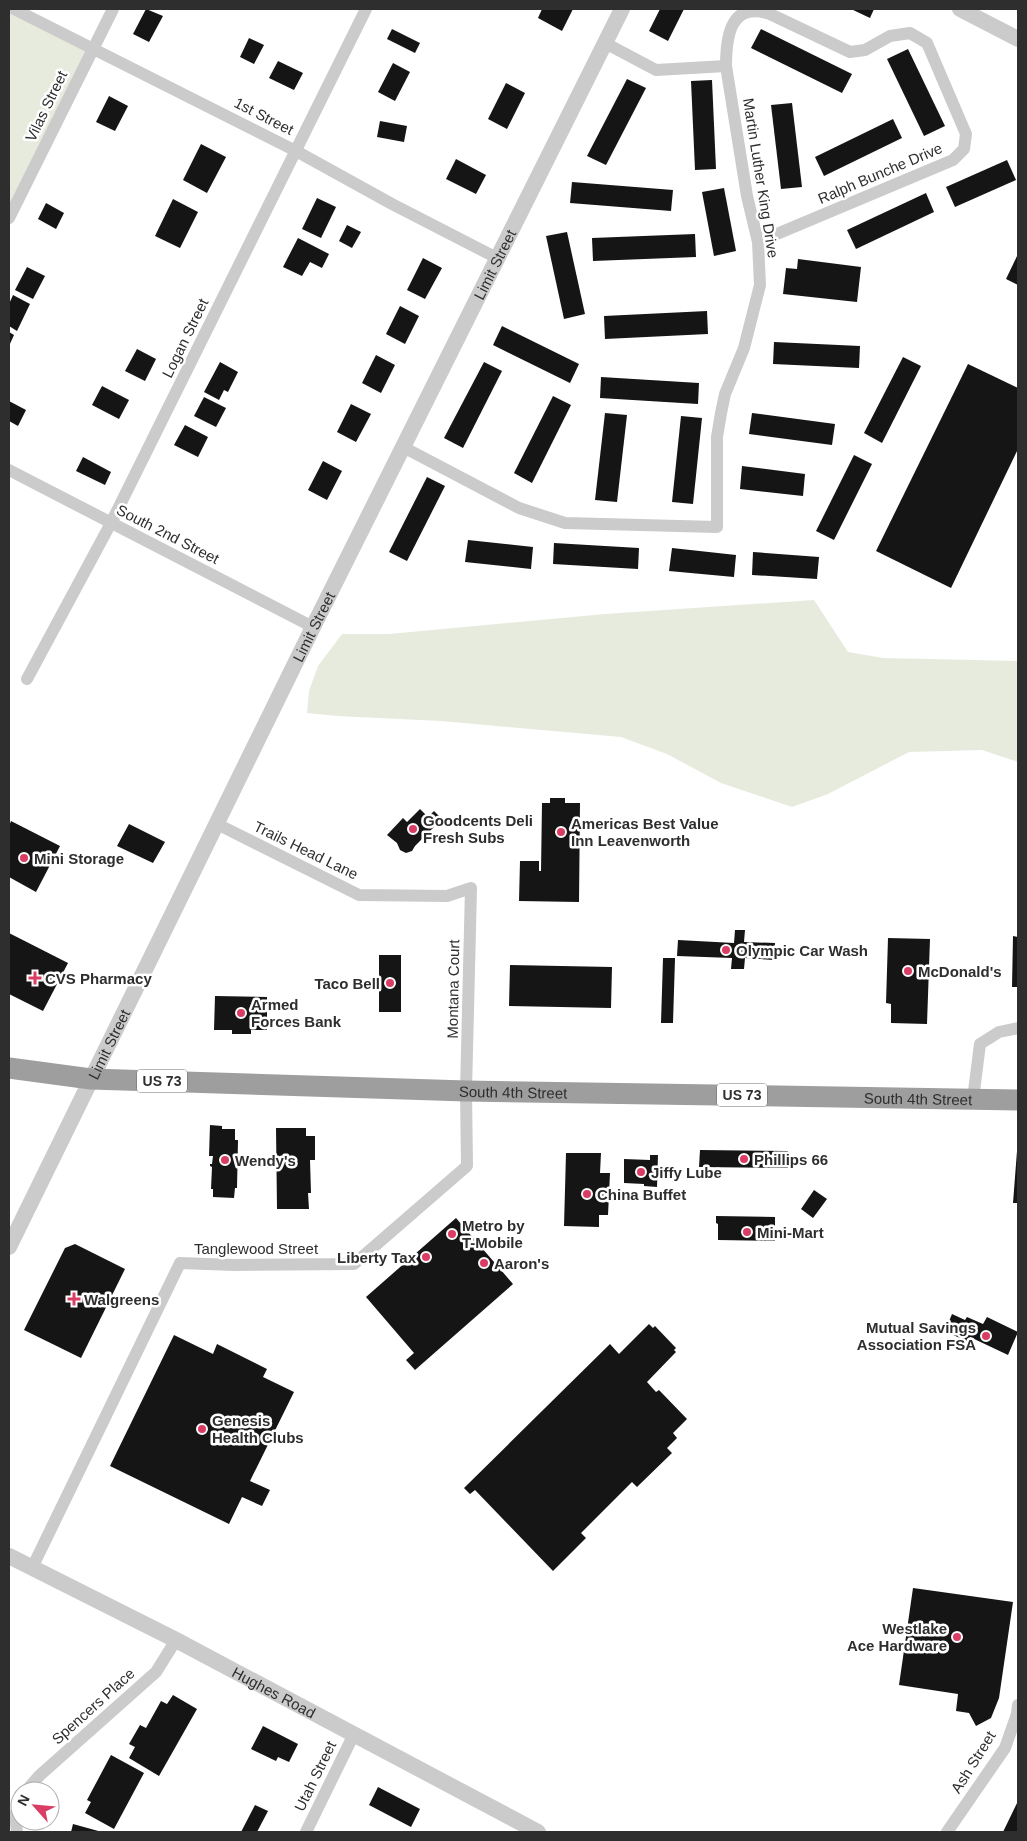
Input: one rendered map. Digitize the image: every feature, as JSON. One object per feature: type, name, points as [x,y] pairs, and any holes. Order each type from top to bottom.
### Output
[{"type":"highway","name":"South 4th Street","points":[[9,1068],[91,1079],[466,1091],[1018,1100]]},
{"type":"street","name":"1st Street","points":[[14,9],[296,151],[392,204],[497,258]]},
{"type":"street","name":"Vilas Street","points":[[9,218],[113,9]]},
{"type":"street","name":"Logan Street","points":[[27,678],[111,523],[366,9]]},
{"type":"street","name":"Limit Street","points":[[9,1247],[313,627],[622,9]]},
{"type":"street","points":[[960,9],[1018,39]]},
{"type":"street","name":"Ralph Bunche Drive","points":[[726,66],[726,51],[730,30],[736,19],[746,12],[758,10],[770,14],[850,52],[865,50],[890,36],[910,33],[927,43],[966,134],[964,149],[953,160],[758,242]]},
{"type":"street","points":[[605,43],[656,70],[726,66]]},
{"type":"street","name":"Martin Luther King Drive","points":[[403,447],[520,508],[566,523],[717,527],[717,437],[721,413],[725,394],[744,348],[760,285],[758,242],[747,196],[726,66]]},
{"type":"street","name":"South 2nd Street","points":[[9,470],[313,627]]},
{"type":"street","name":"Trails Head Lane","points":[[217,824],[359,895],[447,896],[471,888]]},
{"type":"street","name":"Montana Court","points":[[466,1091],[471,888]]},
{"type":"street","points":[[973,1099],[980,1044],[999,1032],[1018,1028]]},
{"type":"street","name":"Tanglewood Street","points":[[32,1568],[180,1264],[354,1264],[468,1166],[466,1091]]},
{"type":"street","name":"Hughes Road","points":[[9,1556],[176,1640],[538,1832]]},
{"type":"street","name":"Spencers Place","points":[[35,1781],[156,1672],[176,1640]]},
{"type":"street","name":"Ash Street","points":[[947,1832],[1005,1748],[1017,1714],[1018,1705]]},
{"type":"street","name":"Utah Street","points":[[306,1832],[354,1734]]},
{"type":"shaded area","points":[[9,9],[93,49],[9,218]]},
{"type":"shaded area","points":[[814,600],[848,652],[883,658],[1018,661],[1018,762],[982,750],[909,752],[828,794],[792,807],[721,783],[667,754],[621,737],[441,721],[307,713],[309,691],[318,666],[342,634],[389,634],[605,614]]},
{"type":"building","points":[[146,9],[163,16],[149,42],[133,34]]},
{"type":"building","points":[[542,9],[573,9],[562,31],[538,18]]},
{"type":"building","points":[[660,9],[684,9],[668,41],[649,31]]},
{"type":"building","points":[[851,9],[874,9],[870,18]]},
{"type":"building","points":[[392,29],[420,43],[415,53],[387,39]]},
{"type":"building","points":[[761,29],[852,74],[842,93],[751,48]]},
{"type":"building","points":[[249,38],[264,45],[254,64],[240,57]]},
{"type":"building","points":[[908,49],[945,126],[924,136],[887,59]]},
{"type":"building","points":[[278,61],[303,73],[294,90],[269,78]]},
{"type":"building","points":[[393,63],[410,72],[395,101],[378,92]]},
{"type":"building","points":[[627,79],[646,88],[606,165],[587,156]]},
{"type":"building","points":[[712,80],[716,169],[695,170],[691,81]]},
{"type":"building","points":[[506,83],[525,93],[507,129],[488,119]]},
{"type":"building","points":[[109,96],[128,106],[115,131],[96,122]]},
{"type":"building","points":[[792,103],[802,187],[781,189],[771,105]]},
{"type":"building","points":[[893,119],[902,138],[824,176],[815,157]]},
{"type":"building","points":[[380,121],[407,126],[404,142],[377,137]]},
{"type":"building","points":[[201,144],[226,157],[207,193],[183,180]]},
{"type":"building","points":[[456,159],[486,175],[476,194],[446,179]]},
{"type":"building","points":[[1007,160],[1016,180],[955,207],[946,187]]},
{"type":"building","points":[[572,182],[673,190],[671,211],[570,203]]},
{"type":"building","points":[[724,188],[736,251],[714,256],[702,192]]},
{"type":"building","points":[[926,193],[934,212],[856,249],[847,230]]},
{"type":"building","points":[[317,198],[336,207],[321,238],[302,229]]},
{"type":"building","points":[[173,199],[198,212],[180,248],[155,236]]},
{"type":"building","points":[[46,203],[64,213],[56,229],[38,219]]},
{"type":"building","points":[[347,225],[361,232],[352,248],[339,241]]},
{"type":"building","points":[[567,232],[585,314],[564,319],[546,236]]},
{"type":"building","points":[[695,234],[696,257],[593,261],[592,238]]},
{"type":"building","points":[[298,238],[329,254],[322,268],[310,262],[302,276],[283,267]]},
{"type":"building","points":[[1018,254],[1018,285],[1006,279]]},
{"type":"building","points":[[423,258],[442,268],[425,299],[407,290]]},
{"type":"building","points":[[798,259],[861,267],[857,302],[783,294],[786,268],[797,269]]},
{"type":"building","points":[[27,267],[45,276],[33,299],[15,290]]},
{"type":"building","points":[[13,295],[30,304],[17,331],[9,326],[9,304]]},
{"type":"building","points":[[400,306],[419,316],[405,344],[386,334]]},
{"type":"building","points":[[707,311],[708,334],[605,339],[604,316]]},
{"type":"building","points":[[502,326],[579,364],[570,383],[493,345]]},
{"type":"building","points":[[9,332],[14,335],[9,346]]},
{"type":"building","points":[[774,342],[860,346],[859,368],[773,364]]},
{"type":"building","points":[[137,349],[156,359],[145,381],[125,371]]},
{"type":"building","points":[[376,355],[395,365],[381,393],[362,383]]},
{"type":"building","points":[[903,357],[921,366],[882,443],[864,433]]},
{"type":"building","points":[[220,362],[238,372],[228,392],[224,390],[219,400],[204,392]]},
{"type":"building","points":[[484,362],[502,371],[463,448],[444,438]]},
{"type":"building","points":[[968,364],[1018,388],[1018,449],[951,588],[876,551]]},
{"type":"building","points":[[601,377],[699,383],[698,404],[600,398]]},
{"type":"building","points":[[102,386],[129,400],[119,419],[92,405]]},
{"type":"building","points":[[553,396],[571,405],[532,483],[514,473]]},
{"type":"building","points":[[204,397],[226,408],[216,427],[194,416]]},
{"type":"building","points":[[9,401],[26,410],[18,426],[9,421]]},
{"type":"building","points":[[351,404],[371,414],[356,442],[337,432]]},
{"type":"building","points":[[605,413],[627,415],[617,502],[595,500]]},
{"type":"building","points":[[752,413],[835,424],[832,445],[749,434]]},
{"type":"building","points":[[681,416],[702,418],[693,504],[672,502]]},
{"type":"building","points":[[185,425],[208,437],[198,457],[174,445]]},
{"type":"building","points":[[854,455],[872,464],[834,540],[816,531]]},
{"type":"building","points":[[83,457],[111,472],[105,485],[76,471]]},
{"type":"building","points":[[323,461],[342,471],[327,500],[308,490]]},
{"type":"building","points":[[742,466],[805,474],[803,496],[740,489]]},
{"type":"building","points":[[427,477],[445,486],[407,561],[389,552]]},
{"type":"building","points":[[468,540],[533,547],[531,569],[465,562]]},
{"type":"building","points":[[554,543],[639,548],[638,569],[553,564]]},
{"type":"building","points":[[672,548],[736,555],[734,577],[669,571]]},
{"type":"building","points":[[753,552],[819,557],[817,579],[752,575]]},
{"type":"building","name":"Americas Best Value Inn Leavenworth","points":[[550,798],[565,798],[565,803],[580,803],[579,902],[519,901],[520,861],[539,861],[539,871],[541,871],[542,803],[550,803]]},
{"type":"building","name":"Goodcents Deli Fresh Subs","points":[[420,809],[428,817],[434,811],[442,819],[412,851],[406,853],[400,850],[397,843],[387,835],[403,818],[407,822]]},
{"type":"building","points":[[11,821],[60,846],[36,892],[9,877],[9,826]]},
{"type":"building","points":[[129,824],[165,842],[153,863],[117,846]]},
{"type":"building","name":"Olympic Car Wash","points":[[735,930],[745,930],[744,942],[775,943],[774,960],[745,958],[744,969],[731,969],[732,958],[677,956],[678,940],[734,943]]},
{"type":"building","name":"CVS Pharmacy","points":[[9,933],[68,963],[43,1011],[9,994]]},
{"type":"building","points":[[1013,936],[1018,937],[1018,987],[1012,987]]},
{"type":"building","name":"McDonald's","points":[[888,938],[930,939],[927,1024],[891,1023],[891,1004],[886,1003]]},
{"type":"building","name":"Taco Bell","points":[[379,955],[401,955],[401,1012],[379,1012]]},
{"type":"building","points":[[663,958],[675,958],[673,1023],[661,1023]]},
{"type":"building","points":[[510,965],[612,967],[611,1008],[509,1006]]},
{"type":"building","name":"Armed Forces Bank","points":[[215,996],[267,997],[267,1030],[251,1030],[251,1034],[232,1034],[232,1030],[214,1030]]},
{"type":"building","name":"Wendy's","points":[[210,1125],[222,1126],[222,1129],[235,1129],[235,1140],[238,1140],[237,1188],[235,1188],[234,1198],[213,1197],[213,1189],[211,1189],[212,1167],[210,1164],[212,1164],[213,1156],[209,1156]]},
{"type":"building","points":[[276,1128],[306,1128],[306,1136],[315,1136],[315,1160],[310,1160],[311,1193],[308,1193],[309,1209],[277,1209]]},
{"type":"building","name":"Phillips 66","points":[[700,1150],[788,1151],[788,1168],[699,1167]]},
{"type":"building","points":[[1017,1151],[1018,1203],[1013,1203]]},
{"type":"building","name":"China Buffet","points":[[566,1153],[601,1153],[600,1173],[610,1173],[608,1215],[599,1215],[599,1227],[564,1226]]},
{"type":"building","name":"Jiffy Lube","points":[[650,1155],[658,1155],[657,1187],[624,1183],[624,1159],[650,1160]]},
{"type":"building","points":[[814,1190],[827,1199],[813,1218],[801,1209]]},
{"type":"building","name":"Mini-Mart","points":[[716,1216],[775,1217],[775,1241],[718,1240]]},
{"type":"building","points":[[456,1218],[513,1284],[415,1370],[406,1360],[414,1353],[366,1297]]},
{"type":"building","name":"Walgreens","points":[[75,1244],[125,1269],[81,1358],[24,1330],[65,1248]]},
{"type":"building","name":"Mutual Savings Association FSA","points":[[952,1314],[965,1320],[967,1317],[983,1324],[987,1317],[1018,1332],[1008,1355],[970,1337],[968,1342],[945,1331]]},
{"type":"building","points":[[649,1324],[653,1328],[655,1326],[676,1348],[674,1350],[676,1352],[647,1382],[656,1392],[659,1390],[687,1419],[673,1433],[677,1438],[667,1448],[672,1453],[637,1487],[632,1482],[581,1533],[586,1538],[553,1571],[475,1490],[470,1494],[464,1488],[610,1344],[619,1354]]},
{"type":"building","name":"Genesis Health Clubs","points":[[174,1335],[213,1354],[217,1344],[267,1369],[263,1377],[294,1392],[250,1481],[270,1490],[262,1506],[242,1497],[229,1524],[110,1466]]},
{"type":"building","name":"Westlake Ace Hardware","points":[[913,1588],[1013,1602],[999,1698],[991,1718],[976,1726],[969,1713],[956,1711],[958,1694],[899,1685]]},
{"type":"building","points":[[173,1695],[197,1709],[159,1776],[129,1758],[135,1747],[129,1744],[140,1725],[146,1728],[161,1701],[167,1704]]},
{"type":"building","points":[[263,1726],[298,1744],[289,1762],[278,1757],[276,1761],[251,1749]]},
{"type":"building","points":[[111,1755],[144,1773],[114,1829],[85,1813],[91,1802],[87,1800]]},
{"type":"building","points":[[378,1787],[420,1809],[411,1827],[369,1805]]},
{"type":"building","points":[[1018,1801],[1018,1832],[1003,1832]]},
{"type":"building","points":[[255,1805],[268,1811],[257,1832],[241,1832]]},
{"type":"building","points":[[73,1824],[102,1832],[71,1832]]},
{"type":"place","name":"Goodcents Deli Fresh Subs","points":[[413,829]]},
{"type":"place","name":"Americas Best Value Inn Leavenworth","points":[[561,832]]},
{"type":"place","name":"Mini Storage","points":[[24,858]]},
{"type":"place","name":"Olympic Car Wash","points":[[726,950]]},
{"type":"place","name":"McDonald's","points":[[908,971]]},
{"type":"place","name":"CVS Pharmacy","points":[[35,978]]},
{"type":"place","name":"Taco Bell","points":[[390,983]]},
{"type":"place","name":"Armed Forces Bank","points":[[241,1013]]},
{"type":"place","name":"Phillips 66","points":[[744,1159]]},
{"type":"place","name":"Wendy's","points":[[225,1160]]},
{"type":"place","name":"Jiffy Lube","points":[[641,1172]]},
{"type":"place","name":"China Buffet","points":[[587,1194]]},
{"type":"place","name":"Mini-Mart","points":[[747,1232]]},
{"type":"place","name":"Metro by T-Mobile","points":[[452,1234]]},
{"type":"place","name":"Liberty Tax","points":[[426,1257]]},
{"type":"place","name":"Aaron's","points":[[484,1263]]},
{"type":"place","name":"Walgreens","points":[[74,1299]]},
{"type":"place","name":"Mutual Savings Association FSA","points":[[986,1336]]},
{"type":"place","name":"Genesis Health Clubs","points":[[202,1429]]},
{"type":"place","name":"Westlake Ace Hardware","points":[[957,1637]]}]
